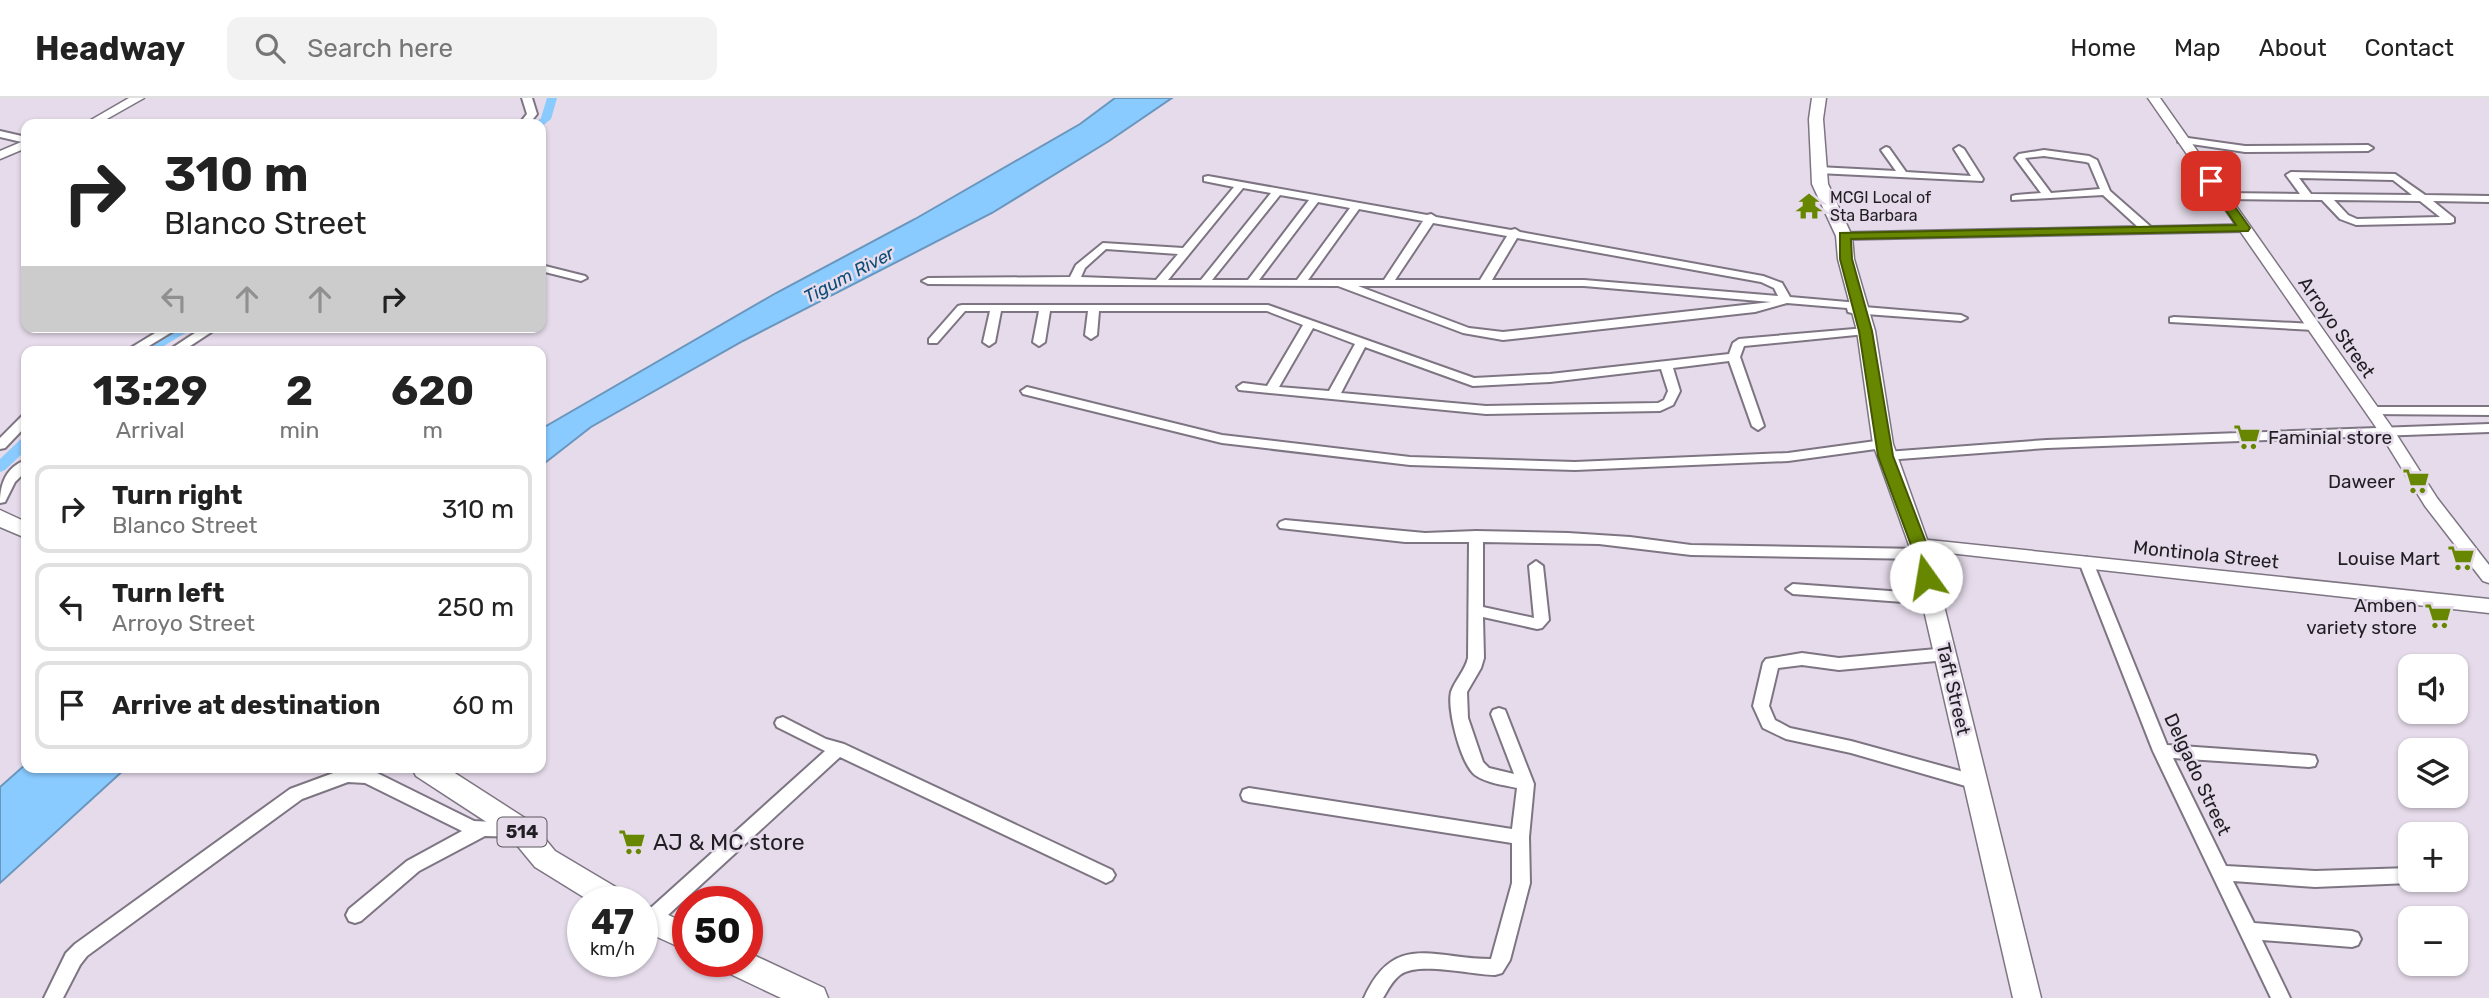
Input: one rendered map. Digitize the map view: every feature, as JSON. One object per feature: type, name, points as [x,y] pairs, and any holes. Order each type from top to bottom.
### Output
[{"type":"main road","name":"Taft Street","points":[[1819,98],[1816,119],[1820,184],[1844,236],[1846,259],[1861,316],[1884,450],[1920,550],[1947,654],[2027,998]]},
{"type":"main road","points":[[0,517],[21,528]]},
{"type":"main road","name":"514","points":[[433,773],[520,830],[545,859],[589,886]]},
{"type":"main road","points":[[763,974],[813,998]]},
{"type":"street","points":[[99,119],[138,98]]},
{"type":"street","points":[[527,98],[532,114],[528,119]]},
{"type":"street","name":"Arroyo Street","points":[[2154,98],[2373,411],[2431,502],[2489,577]]},
{"type":"street","points":[[0,134],[21,140]]},
{"type":"street","points":[[2181,140],[2245,149],[2368,148]]},
{"type":"street","points":[[4,151],[21,144]]},
{"type":"street","points":[[1818,170],[1978,178],[1959,149]]},
{"type":"street","points":[[1886,150],[1904,176]]},
{"type":"street","points":[[2048,195],[2022,156],[2044,153],[2089,159],[2094,162],[2096,174],[2105,192],[2147,229]]},
{"type":"street","points":[[2308,197],[2291,175],[2395,177],[2450,220],[2356,222],[2344,217],[2325,197]]},
{"type":"street","points":[[1208,179],[1515,232],[1763,279],[1776,283],[1783,290],[1785,300]]},
{"type":"street","points":[[1159,283],[1241,185]]},
{"type":"street","points":[[1204,283],[1278,191]]},
{"type":"street","points":[[2016,198],[2105,192]]},
{"type":"street","points":[[2223,196],[2489,199]]},
{"type":"street","points":[[1251,283],[1316,198]]},
{"type":"street","points":[[2477,198],[2489,209]]},
{"type":"street","points":[[1300,283],[1357,205]]},
{"type":"street","points":[[1387,283],[1430,218]]},
{"type":"street","points":[[1844,236],[2244,228]]},
{"type":"street","points":[[1484,283],[1515,232]]},
{"type":"street","points":[[1074,280],[1080,267],[1103,246],[1184,251]]},
{"type":"street","points":[[546,269],[581,278]]},
{"type":"street","points":[[928,281],[1584,283],[1785,300],[1861,316],[1961,318]]},
{"type":"street","points":[[1339,284],[1467,331],[1503,336],[1726,312],[1778,304],[1785,300]]},
{"type":"street","points":[[1716,293],[1726,312]]},
{"type":"street","points":[[933,341],[962,308],[1268,308],[1473,382],[1734,357]]},
{"type":"street","points":[[989,342],[996,308]]},
{"type":"street","points":[[1039,342],[1045,308]]},
{"type":"street","points":[[1091,335],[1094,308]]},
{"type":"street","points":[[1758,426],[1734,357],[1739,343],[1861,316]]},
{"type":"street","points":[[2174,320],[2314,327]]},
{"type":"street","points":[[1271,389],[1310,323]]},
{"type":"street","points":[[141,346],[164,333]]},
{"type":"street","points":[[182,346],[203,333]]},
{"type":"street","points":[[1333,395],[1362,342]]},
{"type":"street","points":[[1243,387],[1486,410],[1660,407],[1669,402],[1674,391],[1666,365]]},
{"type":"street","points":[[1027,391],[1222,439],[1409,461],[1575,466],[1884,450],[2489,428]]},
{"type":"street","points":[[2373,411],[2489,411]]},
{"type":"street","points":[[0,444],[21,424]]},
{"type":"street","points":[[0,499],[10,480],[21,469]]},
{"type":"street","points":[[1285,525],[1444,538],[1567,537],[1691,550],[1920,550]]},
{"type":"street","points":[[1476,536],[1474,668],[1459,689],[1457,701],[1476,766],[1484,773],[1526,784]]},
{"type":"street","name":"Montinola Street","points":[[1920,550],[2086,562],[2489,606]]},
{"type":"street","name":"Delgado Street","points":[[2086,562],[2161,751],[2281,998]]},
{"type":"street","points":[[1475,610],[1537,624],[1542,620],[1536,566]]},
{"type":"street","points":[[1793,589],[1931,599]]},
{"type":"street","points":[[1947,654],[1839,664],[1781,660],[1770,663],[1761,706],[1769,724],[1786,733],[1851,747],[1976,782]]},
{"type":"street","points":[[1373,998],[1385,978],[1396,967],[1416,961],[1483,968],[1495,967],[1501,960],[1521,883],[1520,837],[1526,784],[1499,714]]},
{"type":"street","points":[[783,723],[821,744],[838,749],[1105,875]]},
{"type":"street","points":[[658,907],[838,749]]},
{"type":"street","points":[[2161,751],[2309,761]]},
{"type":"street","points":[[53,998],[73,959],[81,950],[296,794],[322,782],[347,775],[367,776],[472,828],[520,830]]},
{"type":"street","points":[[1249,795],[1520,837]]},
{"type":"street","points":[[355,915],[406,871],[482,829]]},
{"type":"street","points":[[2221,873],[2315,879],[2398,876]]},
{"type":"street","points":[[2249,931],[2352,939]]},
{"type":"water","name":"Tigum River","points":[[1115,98],[1172,98],[1109,141],[992,213],[743,341],[591,427],[546,462],[546,426],[776,293],[915,219],[1080,124]]},
{"type":"water","points":[[21,768],[21,773],[121,773],[0,883],[0,787]]},
{"type":"waterway","points":[[546,119],[552,98]]},
{"type":"waterway","points":[[155,346],[178,333]]},
{"type":"waterway","points":[[0,467],[21,447]]},
{"type":"place","name":"MCGI Local of Sta Barbara","points":[[1809,206]]},
{"type":"place","name":"Faminial store","points":[[2247,437]]},
{"type":"place","name":"Daweer","points":[[2416,481]]},
{"type":"place","name":"Louise Mart","points":[[2461,558]]},
{"type":"place","name":"Amben variety store","points":[[2438,616]]},
{"type":"place","name":"AJ & MC store","points":[[632,842]]},
{"type":"route","points":[[1926,577],[1919,545],[1883,444],[1866,331],[1846,259],[1844,236],[2244,228],[2211,181]]}]
